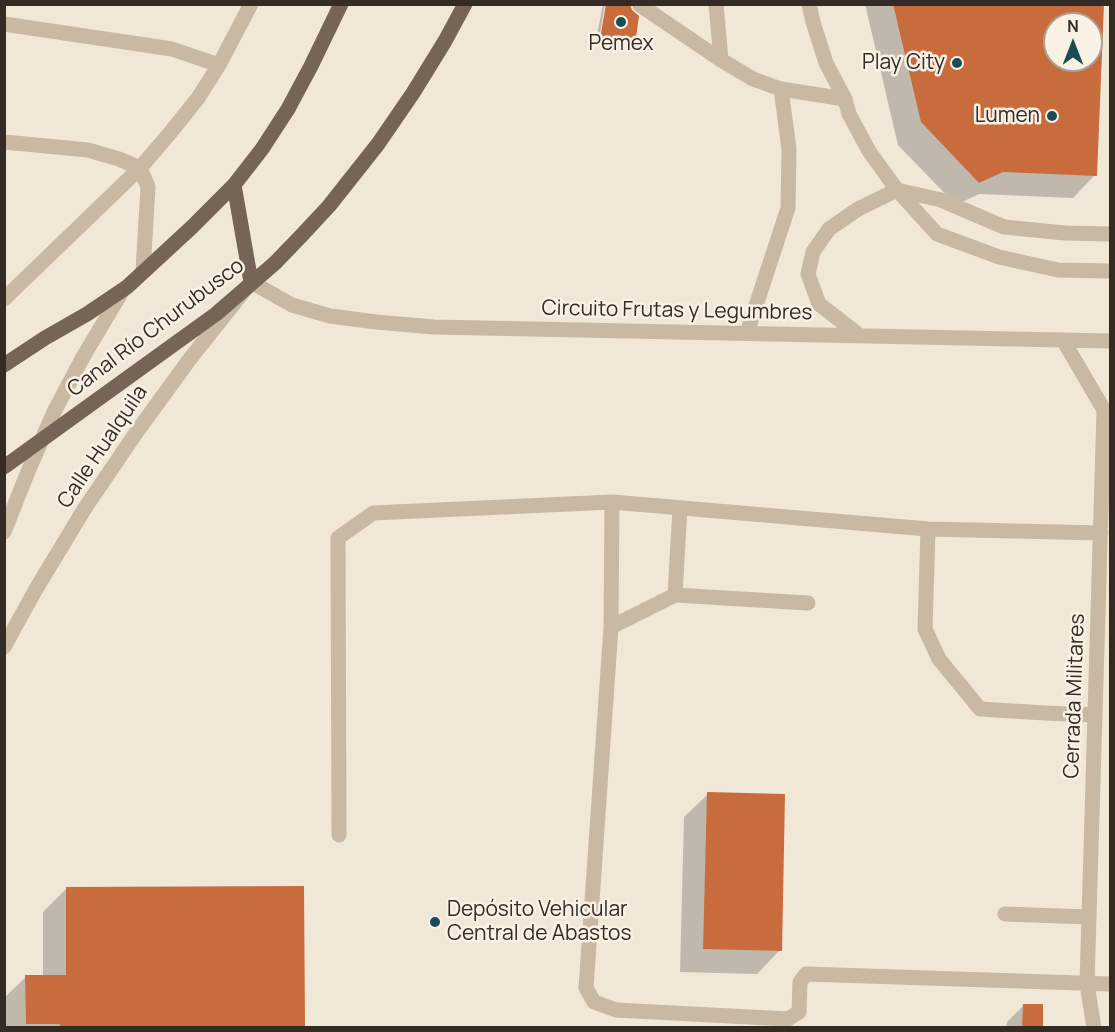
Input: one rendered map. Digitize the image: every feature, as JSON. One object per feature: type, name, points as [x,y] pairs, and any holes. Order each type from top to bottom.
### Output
[{"type":"main road","points":[[4,365],[123,290],[234,185],[262,149],[288,109],[341,4]]},
{"type":"main road","name":"Canal Río Churubusco","points":[[4,467],[216,314],[275,263],[329,206],[354,175],[413,93],[465,4]]},
{"type":"main road","points":[[234,185],[251,282]]},
{"type":"street","points":[[4,299],[140,168],[198,98],[219,65],[251,4]]},
{"type":"street","points":[[716,4],[721,60]]},
{"type":"street","points":[[809,4],[826,63],[869,151],[897,190],[937,234],[999,257],[1058,270],[1110,271]]},
{"type":"street","points":[[640,5],[753,79],[781,88],[845,99]]},
{"type":"street","points":[[4,24],[172,49],[219,65]]},
{"type":"street","points":[[747,333],[788,208],[789,149],[781,88]]},
{"type":"street","points":[[4,141],[88,150],[140,168],[148,187],[142,271]]},
{"type":"street","points":[[859,335],[819,304],[808,274],[813,252],[829,229],[858,209],[897,190],[941,200],[1004,227],[1065,233],[1110,234]]},
{"type":"street","name":"Circuito Frutas y Legumbres","points":[[251,282],[292,305],[330,316],[434,327],[1110,341]]},
{"type":"street","name":"Calle Hualquila","points":[[4,646],[36,589],[129,442],[189,360],[251,282]]},
{"type":"street","points":[[4,532],[54,412],[83,357],[123,290]]},
{"type":"street","name":"Cerrada Militares","points":[[1063,340],[1107,407],[1087,984],[1094,1028]]},
{"type":"street","points":[[339,835],[338,538],[373,513],[612,502],[928,529],[1101,533]]},
{"type":"street","points":[[612,502],[611,627],[586,988],[594,1002],[616,1010],[788,1019],[799,1012],[800,982],[806,974],[1110,984]]},
{"type":"street","points":[[675,596],[680,508]]},
{"type":"street","points":[[928,529],[925,629],[939,658],[980,709],[1095,715]]},
{"type":"street","points":[[611,627],[675,596],[808,603]]},
{"type":"street","points":[[1005,914],[1089,916]]},
{"type":"building","name":"Pemex","points":[[606,4],[630,4],[632,10],[639,16],[635,45],[600,39]]},
{"type":"building","points":[[893,4],[1104,4],[1103,29],[1103,12],[1043,12],[1043,72],[1101,72],[1097,176],[1003,172],[979,183],[921,122]]},
{"type":"building","points":[[707,792],[785,794],[782,951],[703,949]]},
{"type":"building","points":[[304,886],[305,1028],[60,1028],[60,1024],[26,1024],[25,975],[66,975],[66,887]]},
{"type":"building","points":[[1023,1004],[1043,1004],[1043,1028],[1022,1028]]},
{"type":"place","name":"Pemex","points":[[621,22]]},
{"type":"place","name":"Play City","points":[[957,63]]},
{"type":"place","name":"Lumen","points":[[1052,116]]},
{"type":"place","name":"Depósito Vehicular Central de Abastos","points":[[435,922]]}]
